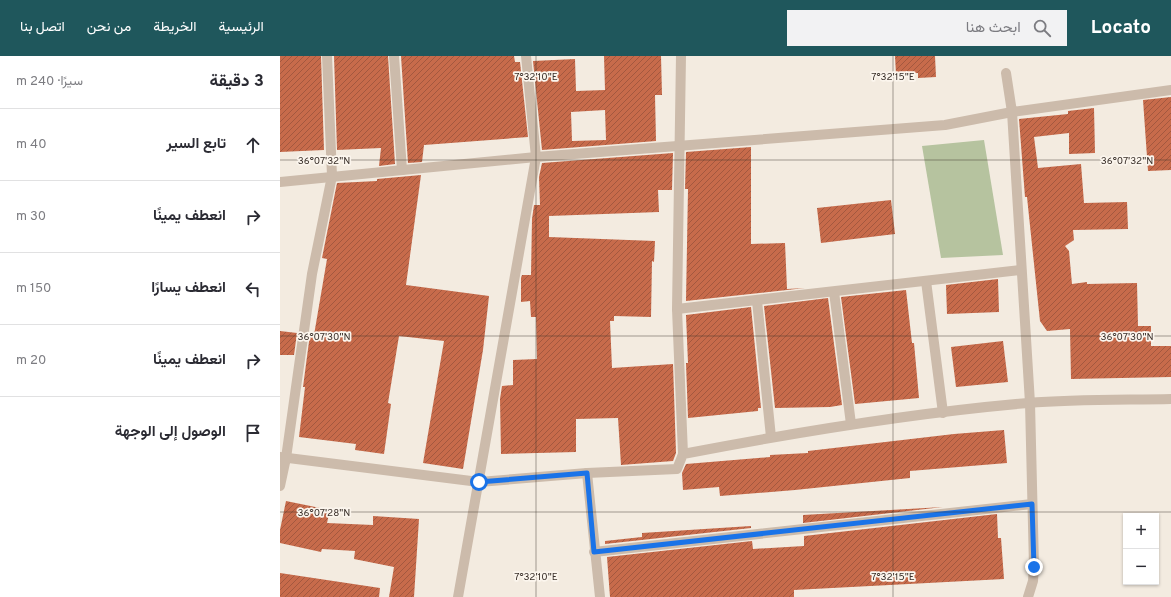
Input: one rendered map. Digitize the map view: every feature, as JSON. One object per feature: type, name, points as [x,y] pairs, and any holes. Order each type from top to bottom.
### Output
[{"type":"street","points":[[280,486],[283,457],[312,274],[332,176],[327,56]]},
{"type":"street","points":[[394,56],[402,170]]},
{"type":"street","points":[[458,597],[536,157],[526,56]]},
{"type":"street","points":[[283,457],[479,482],[587,473],[677,469],[683,454],[677,309],[681,56]]},
{"type":"street","points":[[1006,73],[1012,112],[1030,403],[1033,581],[1028,597]]},
{"type":"street","points":[[280,182],[536,157],[945,125],[1012,112],[1171,90]]},
{"type":"street","points":[[677,309],[1021,270]]},
{"type":"street","points":[[926,281],[943,413]]},
{"type":"street","points":[[834,292],[851,424]]},
{"type":"street","points":[[757,301],[771,437]]},
{"type":"street","points":[[683,454],[771,437],[851,424],[1030,403],[1171,399]]},
{"type":"street","points":[[587,473],[594,552],[600,597]]},
{"type":"street","points":[[594,552],[1032,504]]},
{"type":"green space","points":[[984,140],[1003,255],[941,258],[922,146]]},
{"type":"building","points":[[280,56],[321,56],[324,150],[280,152]]},
{"type":"building","points":[[334,56],[388,56],[395,164],[379,166],[381,148],[337,150]]},
{"type":"building","points":[[401,56],[514,56],[515,62],[520,62],[528,137],[424,145],[422,162],[408,163]]},
{"type":"building","points":[[604,56],[661,56],[662,95],[655,95],[656,141],[542,150],[533,61],[575,59],[576,91],[605,90]],"holes":[[[605,110],[606,140],[572,141],[571,112]]]},
{"type":"building","points":[[895,56],[935,56],[936,77],[918,78],[918,73],[896,74]]},
{"type":"building","points":[[1171,97],[1171,170],[1148,171],[1143,100]]},
{"type":"building","points":[[1094,108],[1095,153],[1069,154],[1069,133],[1034,137],[1038,168],[1081,164],[1084,203],[1127,202],[1128,229],[1073,230],[1074,240],[1065,246],[1069,251],[1072,284],[1087,282],[1087,284],[1137,283],[1138,326],[1151,326],[1151,346],[1171,346],[1171,377],[1071,379],[1070,329],[1047,331],[1040,321],[1027,197],[1025,197],[1019,119],[1068,114],[1068,111]]},
{"type":"building","points":[[751,147],[751,244],[785,243],[787,289],[805,288],[686,301],[688,189],[685,189],[686,152]]},
{"type":"building","points":[[673,153],[672,190],[658,190],[659,212],[549,216],[549,237],[655,241],[654,262],[652,261],[651,317],[614,316],[614,321],[610,321],[612,368],[673,364],[676,453],[673,461],[621,465],[618,418],[576,419],[576,452],[501,454],[500,399],[502,386],[513,385],[513,360],[537,359],[536,317],[531,317],[530,301],[521,302],[521,278],[522,275],[531,275],[532,219],[534,205],[540,205],[539,177],[542,163]]},
{"type":"building","points":[[421,175],[406,285],[489,296],[483,350],[463,469],[423,463],[444,341],[399,336],[388,403],[391,404],[384,454],[355,450],[356,444],[299,437],[305,387],[303,387],[310,334],[314,335],[327,259],[322,258],[337,183],[377,181],[377,179]]},
{"type":"building","points":[[891,200],[895,234],[821,243],[817,208]]},
{"type":"building","points":[[998,279],[999,312],[947,314],[946,285]]},
{"type":"building","points":[[906,290],[912,343],[914,343],[919,398],[855,404],[841,297]]},
{"type":"building","points":[[828,298],[842,405],[830,407],[775,408],[764,306]]},
{"type":"building","points":[[751,307],[761,408],[758,408],[758,411],[688,418],[686,315]]},
{"type":"building","points":[[280,331],[297,333],[294,355],[280,355]]},
{"type":"building","points":[[1003,341],[1008,382],[956,387],[951,347]]},
{"type":"building","points":[[1004,430],[1007,463],[910,471],[910,478],[795,490],[720,496],[719,487],[683,490],[682,473],[686,464],[770,457],[770,455],[808,453],[808,451],[954,434]]},
{"type":"building","points":[[286,501],[330,510],[327,523],[373,525],[373,516],[419,519],[414,597],[389,597],[394,567],[354,559],[355,551],[322,549],[321,552],[280,543],[280,530]]},
{"type":"building","points":[[943,507],[803,523],[803,515]]},
{"type":"building","points":[[997,514],[998,538],[1001,538],[1004,579],[794,590],[794,597],[610,597],[607,557],[752,541],[753,549],[804,546],[804,536]]},
{"type":"building","points":[[751,526],[751,528],[605,544],[605,541],[642,537],[642,533]]},
{"type":"building","points":[[280,573],[380,588],[379,597],[280,597]]},
{"type":"route","points":[[479,482],[587,473],[594,552],[1032,504],[1034,567]]}]
